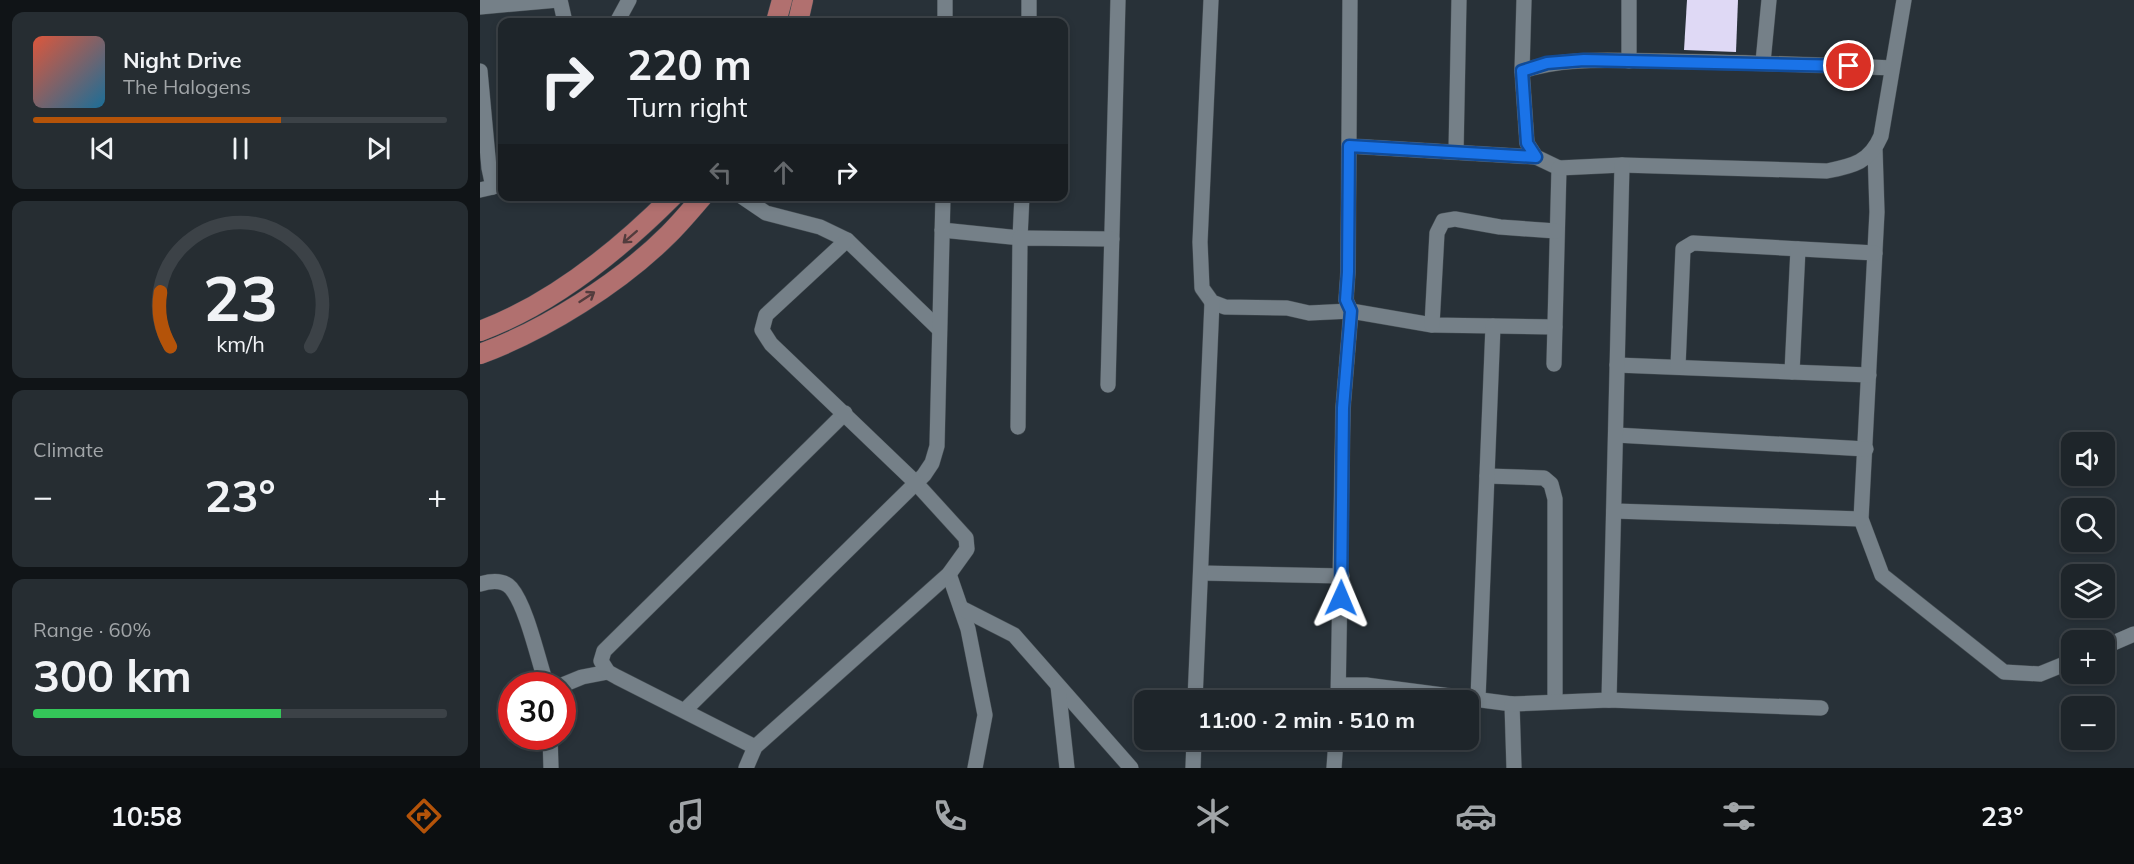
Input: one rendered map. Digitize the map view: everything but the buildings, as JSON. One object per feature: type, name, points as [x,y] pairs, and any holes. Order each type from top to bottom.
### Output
[{"type":"main road","points":[[777,18],[782,0]]},
{"type":"main road","points":[[799,18],[803,0]]},
{"type":"main road","points":[[480,331],[541,301],[602,261],[668,201]]},
{"type":"main road","points":[[480,354],[554,319],[614,280],[660,242],[698,201]]},
{"type":"main road","points":[[541,301],[554,319]]},
{"type":"street","points":[[480,7],[559,0],[564,18]]},
{"type":"street","points":[[618,18],[629,0]]},
{"type":"street","points":[[945,0],[945,18]]},
{"type":"street","points":[[1029,0],[1029,18]]},
{"type":"street","points":[[1108,385],[1118,0]]},
{"type":"street","points":[[1211,0],[1200,242],[1202,288],[1212,302],[1225,307],[1287,308],[1309,313],[1351,311],[1432,326],[1555,327]]},
{"type":"street","points":[[1339,690],[1343,408],[1351,311],[1346,285],[1348,272],[1350,0]]},
{"type":"street","points":[[1456,152],[1459,0]]},
{"type":"street","points":[[1524,0],[1522,71],[1527,143],[1536,157]]},
{"type":"street","points":[[1629,0],[1629,61]]},
{"type":"street","points":[[1763,62],[1769,0]]},
{"type":"street","points":[[1349,146],[1536,157],[1559,168],[1622,165],[1827,171],[1852,166],[1865,160],[1875,150],[1881,136],[1904,0]]},
{"type":"street","points":[[1522,71],[1547,63],[1565,61],[1763,62],[1892,68]]},
{"type":"street","points":[[480,71],[492,185]]},
{"type":"street","points":[[1875,150],[1875,254],[1861,519],[1882,575],[2004,672],[2040,674],[2061,665]]},
{"type":"street","points":[[1609,700],[1622,165]]},
{"type":"street","points":[[1554,364],[1559,168]]},
{"type":"street","points":[[748,201],[766,213],[820,227],[847,240],[939,329]]},
{"type":"street","points":[[685,710],[928,469],[937,446],[944,201]]},
{"type":"street","points":[[1018,427],[1022,201]]},
{"type":"street","points":[[1432,326],[1437,233],[1443,221],[1455,219],[1500,227],[1556,231]]},
{"type":"street","points":[[942,230],[1020,238],[1112,239]]},
{"type":"street","points":[[746,768],[755,747],[949,574],[967,549],[966,538],[915,482],[771,344],[762,330],[766,315],[847,240]]},
{"type":"street","points":[[1677,366],[1683,249],[1693,243],[1875,254]]},
{"type":"street","points":[[1792,372],[1798,249]]},
{"type":"street","points":[[1196,690],[1212,302]]},
{"type":"street","points":[[1478,690],[1493,326]]},
{"type":"street","points":[[1617,365],[1869,375]]},
{"type":"street","points":[[755,747],[608,672],[601,661],[604,651],[844,413]]},
{"type":"street","points":[[1616,435],[1866,449]]},
{"type":"street","points":[[1487,476],[1544,478],[1551,484],[1555,499],[1555,701]]},
{"type":"street","points":[[1614,511],[1861,519]]},
{"type":"street","points":[[1201,573],[1342,576]]},
{"type":"street","points":[[949,574],[961,608],[985,715],[975,768]]},
{"type":"street","points":[[480,584],[488,581],[504,582],[511,588],[528,625],[543,672]]},
{"type":"street","points":[[961,608],[1014,635],[1131,768]]},
{"type":"street","points":[[2115,642],[2134,634]]},
{"type":"street","points":[[576,679],[608,672]]},
{"type":"street","points":[[1339,685],[1392,690]]},
{"type":"street","points":[[1058,686],[1066,768]]},
{"type":"street","points":[[1479,698],[1512,704],[1609,700],[1821,708]]},
{"type":"street","points":[[1512,704],[1514,768]]},
{"type":"street","points":[[550,750],[550,768]]},
{"type":"street","points":[[1193,768],[1194,750]]},
{"type":"street","points":[[1334,768],[1335,750]]},
{"type":"route","points":[[1341,598],[1343,408],[1351,311],[1346,300],[1349,146],[1536,157],[1527,143],[1522,71],[1547,63],[1584,60],[1763,62],[1849,66]]}]
